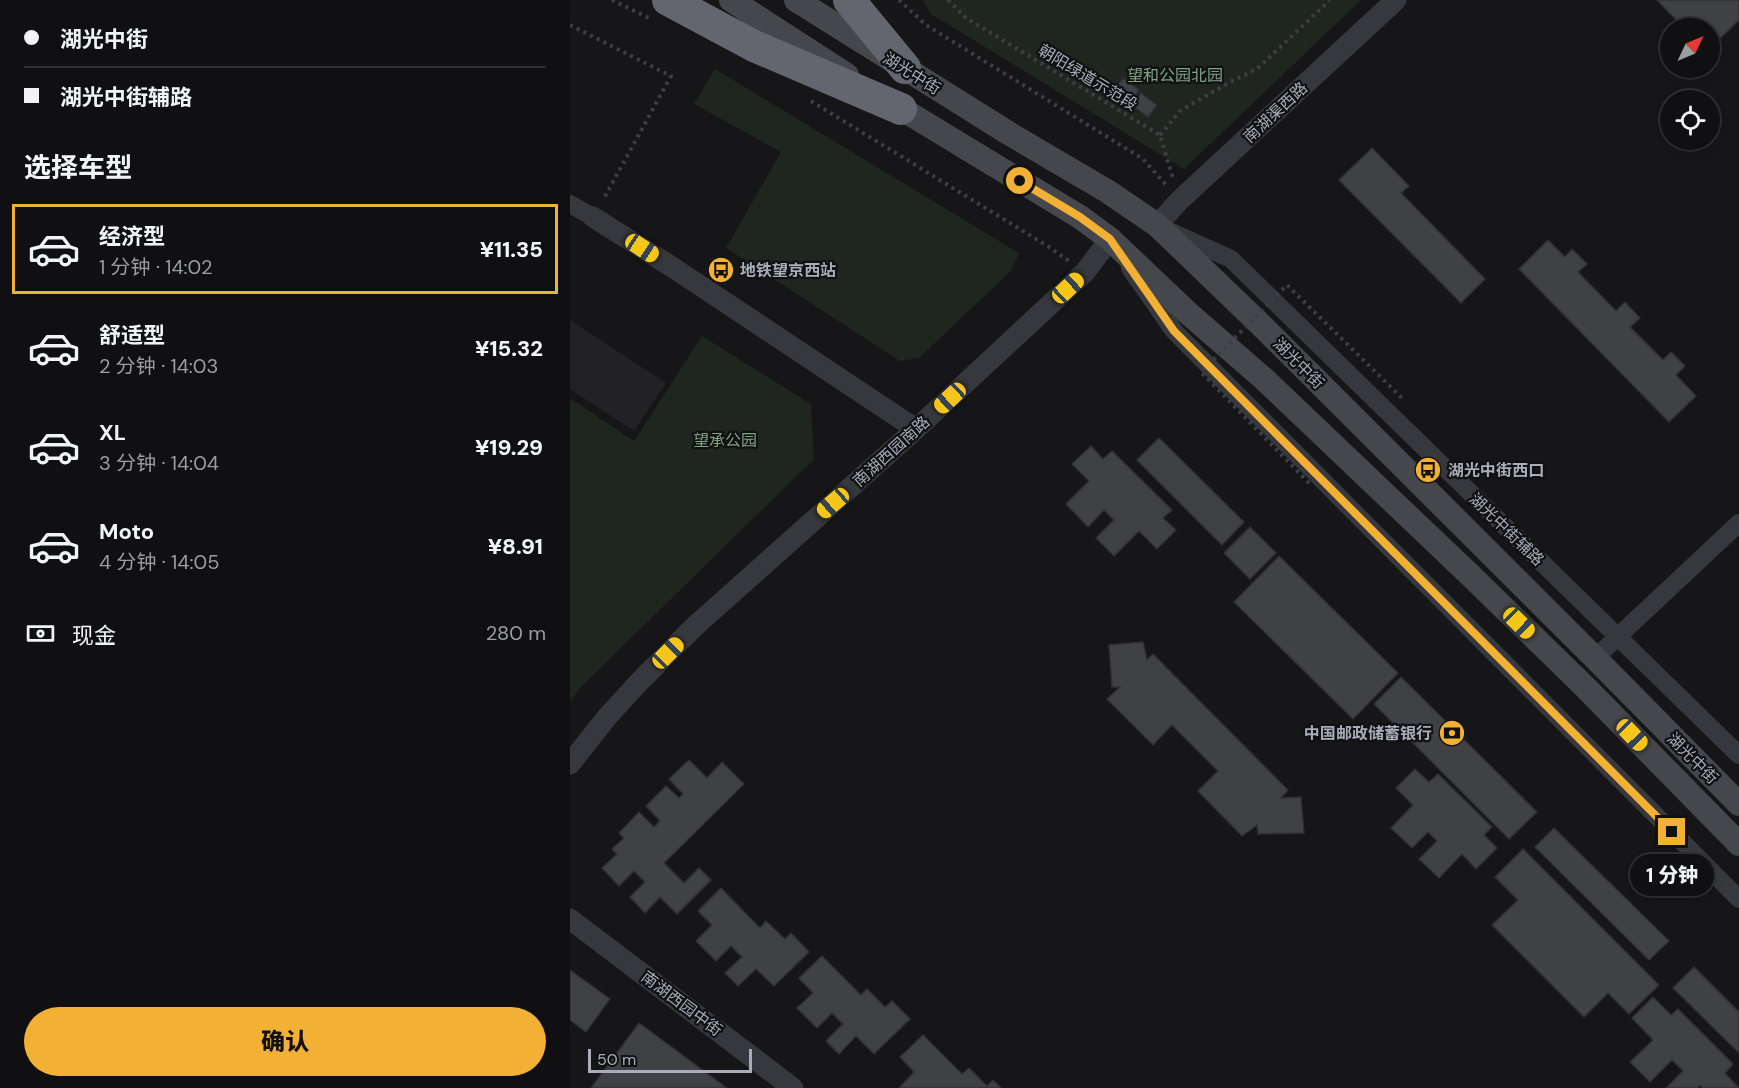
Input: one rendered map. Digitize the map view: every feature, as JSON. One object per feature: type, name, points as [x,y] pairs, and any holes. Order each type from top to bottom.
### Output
[{"type":"highway","points":[[849,0],[904,68]]},
{"type":"highway","points":[[662,10],[754,45],[901,109]]},
{"type":"main road","name":"湖光中街","points":[[731,0],[901,109],[1080,217],[1110,239],[1188,313],[1272,387],[1461,566],[1586,688],[1739,844]]},
{"type":"main road","name":"湖光中街","points":[[796,0],[1010,134],[1107,191],[1157,225],[1262,326],[1739,804]]},
{"type":"street","name":"南湖渠西路","points":[[1157,225],[1180,200],[1396,0]]},
{"type":"street","points":[[570,204],[916,429]]},
{"type":"street","name":"湖光中街辅路","points":[[1157,225],[1231,259],[1739,755]]},
{"type":"street","points":[[1110,239],[1174,331],[1739,899]]},
{"type":"street","name":"南湖西园南路","points":[[570,764],[607,717],[694,627],[916,429],[1085,272],[1110,239]]},
{"type":"street","points":[[1595,658],[1739,523]]},
{"type":"street","name":"南湖西园中街","points":[[570,919],[793,1088]]},
{"type":"path","points":[[612,0],[662,10]]},
{"type":"path","points":[[899,0],[926,26],[1143,159],[1180,200]]},
{"type":"path","name":"朝阳绿道示范段","points":[[948,0],[966,18],[1160,135]]},
{"type":"path","points":[[1180,200],[1160,135],[1180,111],[1257,69],[1330,0]]},
{"type":"path","points":[[570,25],[670,76],[593,217]]},
{"type":"path","points":[[803,96],[1049,247],[1085,272]]},
{"type":"path","points":[[1309,483],[1201,372],[1287,285],[1404,400]]},
{"type":"shaded area","points":[[570,320],[666,383],[634,431],[570,389]]},
{"type":"green space","name":"望和公园北园","points":[[922,0],[1361,0],[1184,169],[931,14]]},
{"type":"green space","points":[[715,69],[1019,253],[1011,271],[919,358],[900,361],[726,248],[781,152],[694,104]]},
{"type":"green space","name":"望承公园","points":[[702,336],[811,404],[814,459],[579,689],[570,702],[570,398],[634,441]]},
{"type":"building","points":[[1657,0],[1739,0],[1739,20],[1720,38],[1720,18],[1674,18]]},
{"type":"building","points":[[1123,78],[1139,90],[1130,102],[1114,90]]},
{"type":"building","points":[[1141,93],[1157,105],[1148,117],[1132,105]]},
{"type":"building","points":[[1372,148],[1409,186],[1401,193],[1485,279],[1461,303],[1339,180]]},
{"type":"building","points":[[1548,240],[1565,257],[1572,249],[1587,264],[1578,272],[1616,311],[1625,302],[1640,318],[1630,327],[1663,360],[1671,352],[1685,366],[1676,375],[1696,396],[1669,422],[1519,269]]},
{"type":"building","points":[[1159,438],[1244,522],[1222,545],[1137,460]]},
{"type":"building","points":[[1091,446],[1103,459],[1112,451],[1172,510],[1163,518],[1176,530],[1157,549],[1139,531],[1114,556],[1096,538],[1114,520],[1104,510],[1088,527],[1066,504],[1089,481],[1072,464]]},
{"type":"building","points":[[1250,527],[1276,553],[1250,579],[1224,553]]},
{"type":"building","points":[[1279,556],[1398,673],[1353,719],[1234,602]]},
{"type":"building","points":[[1143,642],[1147,660],[1153,654],[1288,790],[1281,798],[1301,797],[1304,833],[1258,834],[1257,825],[1242,836],[1198,791],[1218,771],[1172,725],[1153,745],[1107,699],[1120,687],[1112,687],[1109,645]]},
{"type":"building","points":[[1401,677],[1537,812],[1509,839],[1374,704]]},
{"type":"building","points":[[689,760],[707,778],[722,762],[744,784],[664,863],[684,883],[699,868],[711,880],[677,914],[660,897],[645,913],[630,897],[645,882],[634,871],[619,886],[602,868],[617,854],[612,849],[624,838],[619,833],[639,812],[654,827],[660,821],[646,806],[666,786],[679,798],[683,794],[669,779]]},
{"type":"building","points":[[1415,769],[1429,782],[1438,774],[1492,827],[1484,835],[1497,848],[1476,869],[1462,854],[1439,878],[1419,859],[1437,841],[1428,832],[1412,848],[1391,828],[1413,805],[1396,788]]},
{"type":"building","points":[[1554,828],[1669,941],[1649,960],[1535,847]]},
{"type":"building","points":[[1523,849],[1659,985],[1629,1014],[1608,993],[1584,1017],[1492,925],[1518,900],[1495,877]]},
{"type":"building","points":[[721,888],[760,928],[766,921],[785,939],[791,933],[809,952],[774,986],[756,969],[738,986],[725,973],[742,957],[731,946],[716,961],[696,941],[712,925],[698,911]]},
{"type":"building","points":[[822,956],[861,995],[867,989],[885,1007],[892,1001],[910,1019],[874,1054],[856,1036],[839,1054],[826,1041],[843,1024],[832,1013],[817,1028],[797,1008],[813,993],[799,978]]},
{"type":"building","points":[[1694,967],[1739,1012],[1739,1053],[1673,988]]},
{"type":"building","points":[[570,970],[610,999],[586,1032],[570,1020]]},
{"type":"building","points":[[1653,997],[1671,1015],[1678,1009],[1733,1064],[1725,1073],[1739,1088],[1703,1088],[1700,1085],[1698,1088],[1666,1088],[1683,1071],[1672,1060],[1650,1082],[1630,1062],[1653,1040],[1632,1018]]},
{"type":"building","points":[[639,1023],[727,1088],[591,1088]]},
{"type":"building","points":[[923,1035],[962,1074],[969,1068],[987,1086],[993,1080],[1001,1088],[899,1088],[914,1072],[900,1057]]},
{"type":"place","name":"地铁望京西站","points":[[721,270]]},
{"type":"place","name":"湖光中街西口","points":[[1428,470]]},
{"type":"place","name":"中国邮政储蓄银行","points":[[1452,733]]},
{"type":"route","points":[[1020,181],[1080,217],[1110,239],[1174,331],[1672,832]]}]
